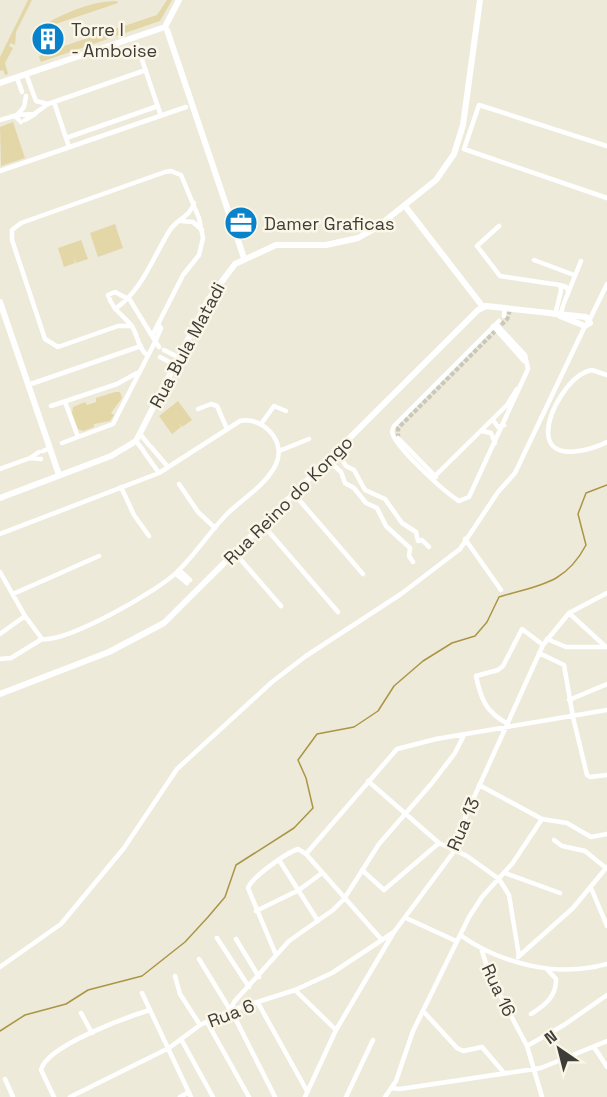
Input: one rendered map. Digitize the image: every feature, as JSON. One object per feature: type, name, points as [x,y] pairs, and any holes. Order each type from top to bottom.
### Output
[{"type":"street","points":[[0,83],[165,28],[179,0]]},
{"type":"street","name":"Rua Bula Matadi","points":[[0,498],[123,451],[136,441],[216,286],[226,273],[244,258],[276,245],[326,245],[358,238],[405,206],[443,172],[454,154],[463,127],[480,0]]},
{"type":"street","points":[[165,28],[244,258]]},
{"type":"street","points":[[137,45],[161,116]]},
{"type":"street","points":[[16,115],[23,121],[51,103],[146,70]]},
{"type":"street","points":[[21,76],[25,106],[30,114]]},
{"type":"street","points":[[21,76],[37,102],[37,112]]},
{"type":"street","points":[[16,115],[31,100],[51,103]]},
{"type":"street","points":[[51,103],[69,147]]},
{"type":"street","points":[[607,146],[482,105],[477,107],[464,148],[466,152],[607,198]]},
{"type":"street","points":[[66,138],[158,106]]},
{"type":"street","points":[[0,171],[186,107]]},
{"type":"street","points":[[0,120],[37,112]]},
{"type":"street","points":[[463,127],[471,129]]},
{"type":"street","points":[[62,443],[113,424],[161,328],[158,324],[183,276],[199,255],[203,231],[194,203],[181,175],[171,171],[14,227],[12,240],[45,339],[49,344],[55,347],[65,345],[118,326],[132,326]]},
{"type":"street","points":[[115,309],[130,300],[170,230],[190,213],[194,203]]},
{"type":"street","points":[[405,206],[483,307],[504,312],[590,319]]},
{"type":"street","points":[[178,222],[193,222],[203,231]]},
{"type":"street","points":[[499,226],[477,246],[500,276],[560,285],[566,287],[568,291]]},
{"type":"street","points":[[534,260],[574,275]]},
{"type":"street","points":[[557,316],[581,261]]},
{"type":"street","points":[[560,285],[563,303]]},
{"type":"street","points":[[0,966],[61,924],[124,848],[174,773],[213,739],[247,703],[306,657],[401,594],[460,549],[465,539],[515,473],[607,285]]},
{"type":"street","points":[[175,365],[148,353],[141,346],[132,326],[115,309],[108,296],[112,292],[130,300],[154,339],[162,348],[178,357]]},
{"type":"street","points":[[0,302],[28,385],[45,454],[60,476]]},
{"type":"street","name":"Rua Reino do Kongo","points":[[0,694],[109,652],[147,634],[171,617],[483,307]]},
{"type":"street","points":[[115,309],[118,326]]},
{"type":"street","points":[[557,316],[585,326]]},
{"type":"street","points":[[435,476],[483,431],[513,397],[525,369],[522,356],[496,324]]},
{"type":"street","points":[[496,324],[520,349],[528,362],[525,378],[466,500],[457,500],[396,440],[392,430],[496,324]]},
{"type":"street","points":[[28,385],[141,346]]},
{"type":"street","points":[[607,375],[597,371],[586,371],[573,381],[552,416],[548,434],[550,442],[566,452],[586,451],[607,442]]},
{"type":"street","points":[[563,372],[573,381]]},
{"type":"street","points":[[51,406],[114,385],[137,373]]},
{"type":"street","points":[[114,385],[124,388],[126,398]]},
{"type":"street","points":[[65,402],[78,437]]},
{"type":"street","points":[[198,409],[211,404],[217,406],[227,429]]},
{"type":"street","points":[[261,424],[274,406],[286,411]]},
{"type":"street","points":[[0,534],[159,473],[227,429],[246,420],[261,424],[272,434],[279,451],[278,461],[268,476],[215,528],[177,572],[121,610],[61,635],[42,639],[12,658],[0,659]]},
{"type":"street","points":[[493,420],[498,427],[504,425]]},
{"type":"street","points":[[483,431],[491,433],[495,442]]},
{"type":"street","points":[[140,434],[168,467]]},
{"type":"street","points":[[398,438],[435,476],[438,482]]},
{"type":"street","points":[[279,451],[309,439]]},
{"type":"street","points":[[136,441],[159,473]]},
{"type":"street","points":[[143,450],[149,445]]},
{"type":"street","points":[[336,452],[346,466],[354,470],[365,490],[386,500],[399,519],[416,532],[418,541]]},
{"type":"street","points":[[0,469],[45,454]]},
{"type":"street","points":[[328,460],[341,472],[345,483],[354,488],[366,503],[377,508],[390,528],[410,548]]},
{"type":"street","points":[[156,467],[163,462]]},
{"type":"street","points":[[341,472],[346,466]]},
{"type":"street","points":[[179,484],[198,512],[215,528]]},
{"type":"street","points":[[121,487],[134,515],[149,536]]},
{"type":"street","points":[[294,494],[363,574]]},
{"type":"street","points":[[390,528],[399,519]]},
{"type":"street","points":[[263,525],[338,612]]},
{"type":"street","points":[[465,539],[501,590]]},
{"type":"street","points":[[413,562],[409,556],[410,548],[418,541],[422,540],[429,548]]},
{"type":"street","points":[[235,554],[281,606]]},
{"type":"street","points":[[13,594],[99,556]]},
{"type":"street","points":[[177,572],[198,590]]},
{"type":"street","points":[[1,576],[42,639]]},
{"type":"street","name":"Rua 13","points":[[306,1094],[336,1030],[394,932],[455,850],[479,785],[543,645],[568,613],[607,593]]},
{"type":"street","points":[[568,613],[606,647]]},
{"type":"street","points":[[0,634],[25,616]]},
{"type":"street","points":[[507,726],[481,702],[476,676],[498,670],[503,666],[522,629],[543,645]]},
{"type":"street","points":[[547,639],[566,647],[606,647]]},
{"type":"street","points":[[539,653],[564,665],[569,700],[587,775],[591,777],[607,775]]},
{"type":"street","points":[[569,700],[607,684]]},
{"type":"street","points":[[306,854],[398,749],[507,726],[607,710]]},
{"type":"street","points":[[230,1010],[234,1002],[288,941],[318,921],[344,899],[379,844],[407,814],[456,753],[464,735]]},
{"type":"street","points":[[368,781],[439,843],[455,850],[499,879],[509,895],[519,956]]},
{"type":"street","points":[[479,785],[542,819],[567,823],[591,837],[607,834]]},
{"type":"street","points":[[385,1097],[456,941],[482,897],[505,873],[542,819]]},
{"type":"street","points":[[513,960],[591,888],[607,867],[585,851],[562,846],[554,840]]},
{"type":"street","points":[[362,870],[384,890],[439,843]]},
{"type":"street","points":[[276,955],[247,891],[248,885],[279,860],[298,849],[306,854],[381,939]]},
{"type":"street","points":[[279,860],[318,921]]},
{"type":"street","points":[[256,911],[298,890],[322,873]]},
{"type":"street","points":[[505,873],[560,893]]},
{"type":"street","points":[[591,888],[607,926]]},
{"type":"street","points":[[406,918],[456,941]]},
{"type":"street","name":"Rua 6","points":[[70,1097],[169,1048],[200,1025],[230,1010],[295,990],[332,973],[394,932]]},
{"type":"street","points":[[460,935],[482,951],[547,969],[576,971],[607,964]]},
{"type":"street","points":[[217,938],[249,987]]},
{"type":"street","points":[[236,939],[259,976]]},
{"type":"street","name":"Rua 16","points":[[482,951],[486,968],[527,1046],[542,1097]]},
{"type":"street","points":[[199,959],[230,1010],[275,1097]]},
{"type":"street","points":[[531,1014],[543,1006],[554,992],[556,979],[547,969]]},
{"type":"street","points":[[175,976],[180,994],[200,1025]]},
{"type":"street","points":[[295,990],[336,1030]]},
{"type":"street","points":[[142,993],[190,1095],[180,1097]]},
{"type":"street","points":[[527,1046],[564,1025],[607,995]]},
{"type":"street","points":[[258,1003],[306,1094]]},
{"type":"street","points":[[54,1097],[41,1067],[58,1051],[92,1033],[150,1010]]},
{"type":"street","points":[[423,1011],[457,1048],[463,1051],[482,1047],[504,1073]]},
{"type":"street","points":[[81,1013],[92,1033]]},
{"type":"street","points":[[207,1022],[249,1097]]},
{"type":"street","points":[[181,1039],[213,1097]]},
{"type":"street","points":[[346,1097],[373,1040]]},
{"type":"street","points":[[391,1088],[534,1069],[607,1041]]},
{"type":"street","points":[[594,1047],[607,1067]]},
{"type":"street","points":[[5,1079],[13,1097]]},
{"type":"shaded area","points":[[28,0],[32,0],[16,32],[15,45],[11,43],[9,46],[13,48],[5,63],[8,74],[5,75],[3,70],[0,71],[0,57]]},
{"type":"shaded area","points":[[167,0],[172,0],[160,21],[41,62],[39,57],[43,53],[157,15]]},
{"type":"shaded area","points":[[117,1],[118,3],[35,31],[36,35],[33,34],[34,30],[74,10]]},
{"type":"shaded area","points":[[13,122],[25,158],[1,166],[0,127]]},
{"type":"shaded area","points":[[115,224],[123,248],[98,257],[90,233]]},
{"type":"shaded area","points":[[81,240],[88,259],[76,263],[73,256],[75,263],[64,267],[58,248]]},
{"type":"shaded area","points":[[120,392],[122,398],[111,413],[114,415],[110,421],[94,424],[94,427],[83,431],[78,429],[72,413],[73,407],[85,402],[87,405],[96,402],[96,398]]},
{"type":"shaded area","points":[[178,401],[192,420],[182,427],[178,422],[181,427],[172,434],[159,416]]},
{"type":"waterway","points":[[0,1031],[25,1015],[66,1004],[88,990],[142,976],[185,942],[225,897],[236,865],[294,828],[313,808],[306,778],[298,760],[317,734],[354,727],[378,711],[394,686],[423,661],[452,643],[475,636],[487,622],[499,597],[538,586],[560,576],[578,558],[586,545],[578,514],[586,493],[607,485]]},
{"type":"tunnel","points":[[398,438],[398,428],[507,319],[510,309]]},
{"type":"place","name":"Torre I - Amboise","points":[[48,39]]},
{"type":"place","name":"Damer Graficas","points":[[241,223]]}]
